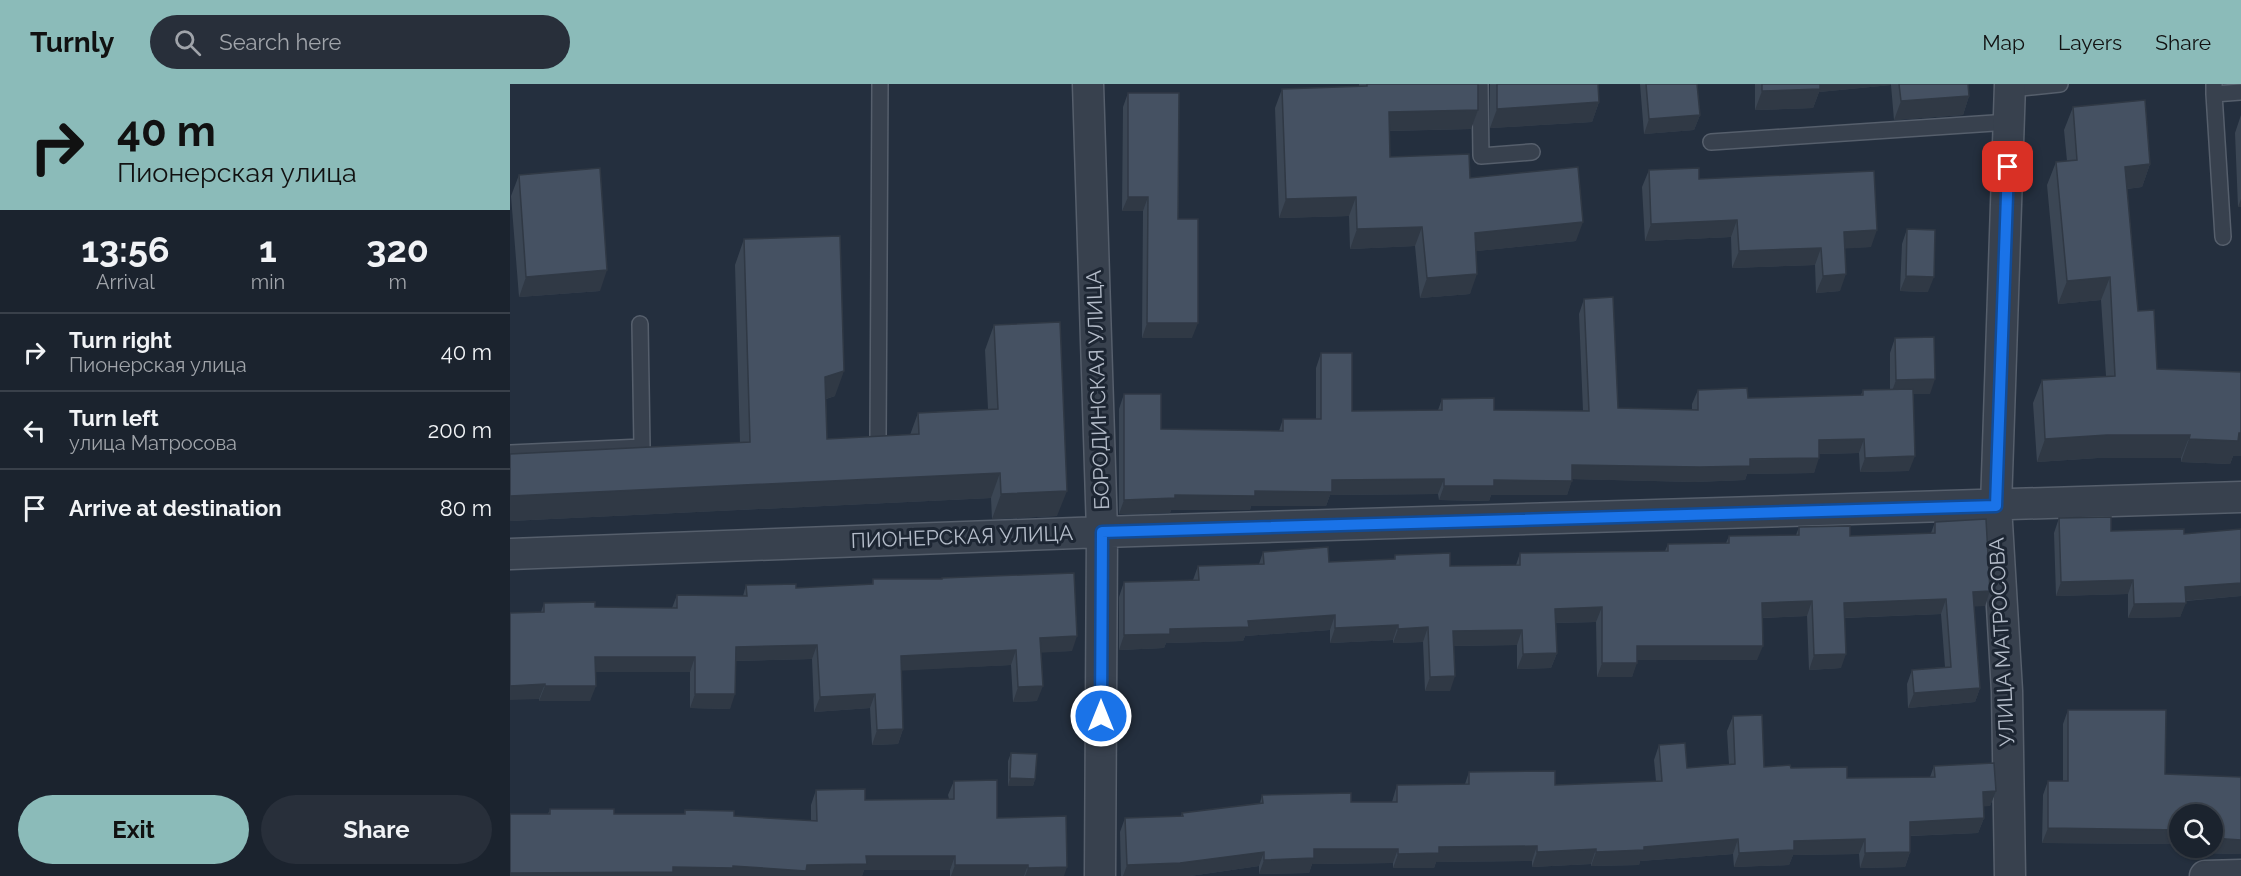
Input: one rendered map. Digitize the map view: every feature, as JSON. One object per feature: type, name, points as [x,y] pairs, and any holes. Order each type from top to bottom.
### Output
[{"type":"street","name":"БОРОДИНСКАЯ УЛИЦА","points":[[1088,84],[1102,532],[1100,876]]},
{"type":"street","name":"УЛИЦА МАТРОСОВА","points":[[2010,876],[2007,691],[1996,506],[2011,86]]},
{"type":"street","name":"ПИОНЕРСКАЯ УЛИЦА","points":[[510,554],[1102,532],[2241,497]]},
{"type":"street","points":[[2205,876],[2241,875]]},
{"type":"lane","points":[[878,439],[880,84]]},
{"type":"lane","points":[[1480,84],[1475,157],[1532,153]]},
{"type":"lane","points":[[2011,86],[2060,84]]},
{"type":"lane","points":[[2223,237],[2214,89],[2241,92]]},
{"type":"lane","points":[[1711,142],[2009,122]]},
{"type":"lane","points":[[510,453],[642,447],[640,324]]},
{"type":"building","points":[[1367,84],[1478,84],[1478,110],[1389,112],[1390,157],[1469,154],[1470,178],[1578,167],[1583,222],[1475,233],[1477,274],[1427,278],[1422,227],[1357,229],[1356,197],[1286,199],[1282,89],[1367,86]]},
{"type":"building","points":[[1497,84],[1598,84],[1599,102],[1497,109]]},
{"type":"building","points":[[1646,84],[1697,84],[1700,115],[1649,119]]},
{"type":"building","points":[[1762,84],[1820,84],[1820,89],[1762,91]]},
{"type":"building","points":[[1899,84],[1968,84],[1969,96],[1901,101]]},
{"type":"building","points":[[1128,93],[1179,93],[1178,219],[1198,219],[1198,323],[1147,323],[1148,197],[1128,197]]},
{"type":"building","points":[[2145,100],[2150,164],[2125,167],[2138,311],[2154,310],[2157,369],[2241,372],[2241,433],[2239,433],[2238,441],[2189,439],[2190,435],[2107,435],[2045,439],[2042,380],[2115,376],[2110,277],[2067,281],[2056,162],[2077,160],[2073,107]]},
{"type":"building","points":[[600,168],[607,270],[526,277],[519,175]]},
{"type":"building","points":[[1699,168],[1699,179],[1874,171],[1877,230],[1844,232],[1846,274],[1823,276],[1821,248],[1739,251],[1737,220],[1651,224],[1649,170]]},
{"type":"building","points":[[1907,229],[1935,230],[1934,277],[1906,276]]},
{"type":"building","points":[[840,236],[844,371],[825,377],[827,439],[919,434],[918,413],[998,409],[994,325],[1060,322],[1067,491],[1001,494],[1000,473],[510,496],[510,454],[750,442],[744,239]]},
{"type":"building","points":[[1613,297],[1618,408],[1698,410],[1698,390],[1747,388],[1748,398],[1863,395],[1863,390],[1913,389],[1915,456],[1865,458],[1864,439],[1819,440],[1819,458],[1750,459],[1750,466],[1572,465],[1572,481],[1494,480],[1494,486],[1444,486],[1444,479],[1332,480],[1332,492],[1255,491],[1255,496],[1175,495],[1175,498],[1124,500],[1124,394],[1161,394],[1161,429],[1283,431],[1283,419],[1321,419],[1321,353],[1352,353],[1352,411],[1442,410],[1442,399],[1494,398],[1494,410],[1589,411],[1584,299]]},
{"type":"building","points":[[1934,337],[1935,379],[1896,380],[1895,338]]},
{"type":"building","points":[[2111,517],[2111,531],[2184,529],[2184,534],[2241,529],[2241,583],[2185,587],[2186,603],[2134,604],[2133,580],[2061,582],[2059,518]]},
{"type":"building","points":[[1986,519],[1990,591],[1973,592],[1980,688],[1914,693],[1912,670],[1951,667],[1946,599],[1844,603],[1846,654],[1814,655],[1812,601],[1762,603],[1763,646],[1637,646],[1637,663],[1602,663],[1602,607],[1555,609],[1557,653],[1523,654],[1522,630],[1453,631],[1455,676],[1430,677],[1428,627],[1398,629],[1398,625],[1335,628],[1335,615],[1248,621],[1249,627],[1170,629],[1170,634],[1124,635],[1124,582],[1199,580],[1198,566],[1264,564],[1263,552],[1328,547],[1329,562],[1395,559],[1395,555],[1450,553],[1450,566],[1520,565],[1520,553],[1668,551],[1668,544],[1729,543],[1729,536],[1799,535],[1799,527],[1850,526],[1850,536],[1935,533],[1935,522]]},
{"type":"building","points":[[1074,573],[1077,636],[1040,638],[1043,686],[1018,687],[1016,650],[901,656],[903,729],[877,730],[875,694],[820,697],[817,645],[736,647],[735,694],[695,694],[695,657],[595,657],[596,686],[545,686],[545,684],[510,686],[510,613],[544,612],[544,603],[595,602],[595,607],[677,608],[677,595],[747,596],[746,585],[796,584],[796,588],[873,584],[873,579],[942,579]]},
{"type":"building","points":[[2068,710],[2166,710],[2165,774],[2241,777],[2241,840],[2223,839],[2223,804],[2169,804],[2169,830],[2048,828],[2048,781],[2068,781]]},
{"type":"building","points":[[1762,715],[1764,767],[1790,765],[1791,768],[1847,767],[1847,778],[1935,777],[1934,766],[1994,763],[1996,791],[1983,792],[1984,818],[1910,822],[1910,852],[1865,853],[1865,839],[1794,841],[1794,850],[1739,853],[1738,839],[1644,847],[1644,850],[1596,852],[1596,849],[1537,852],[1537,846],[1439,847],[1439,853],[1398,854],[1398,849],[1314,849],[1314,858],[1264,860],[1264,852],[1180,863],[1127,865],[1125,818],[1183,816],[1182,813],[1263,803],[1262,795],[1351,793],[1351,802],[1397,802],[1397,785],[1469,784],[1469,772],[1555,771],[1555,785],[1662,781],[1659,745],[1685,743],[1687,768],[1735,764],[1733,716]]},
{"type":"building","points":[[1011,753],[1037,754],[1035,779],[1010,778]]},
{"type":"building","points":[[997,780],[997,818],[1066,816],[1067,867],[955,865],[955,856],[866,856],[867,864],[807,865],[806,871],[733,866],[733,868],[673,867],[673,872],[510,873],[510,814],[550,814],[550,809],[614,809],[614,814],[685,814],[685,810],[734,811],[734,816],[817,821],[816,790],[865,789],[865,800],[954,799],[954,781]]},
{"type":"route","points":[[1101,716],[1102,532],[1996,506],[2008,167]]}]
